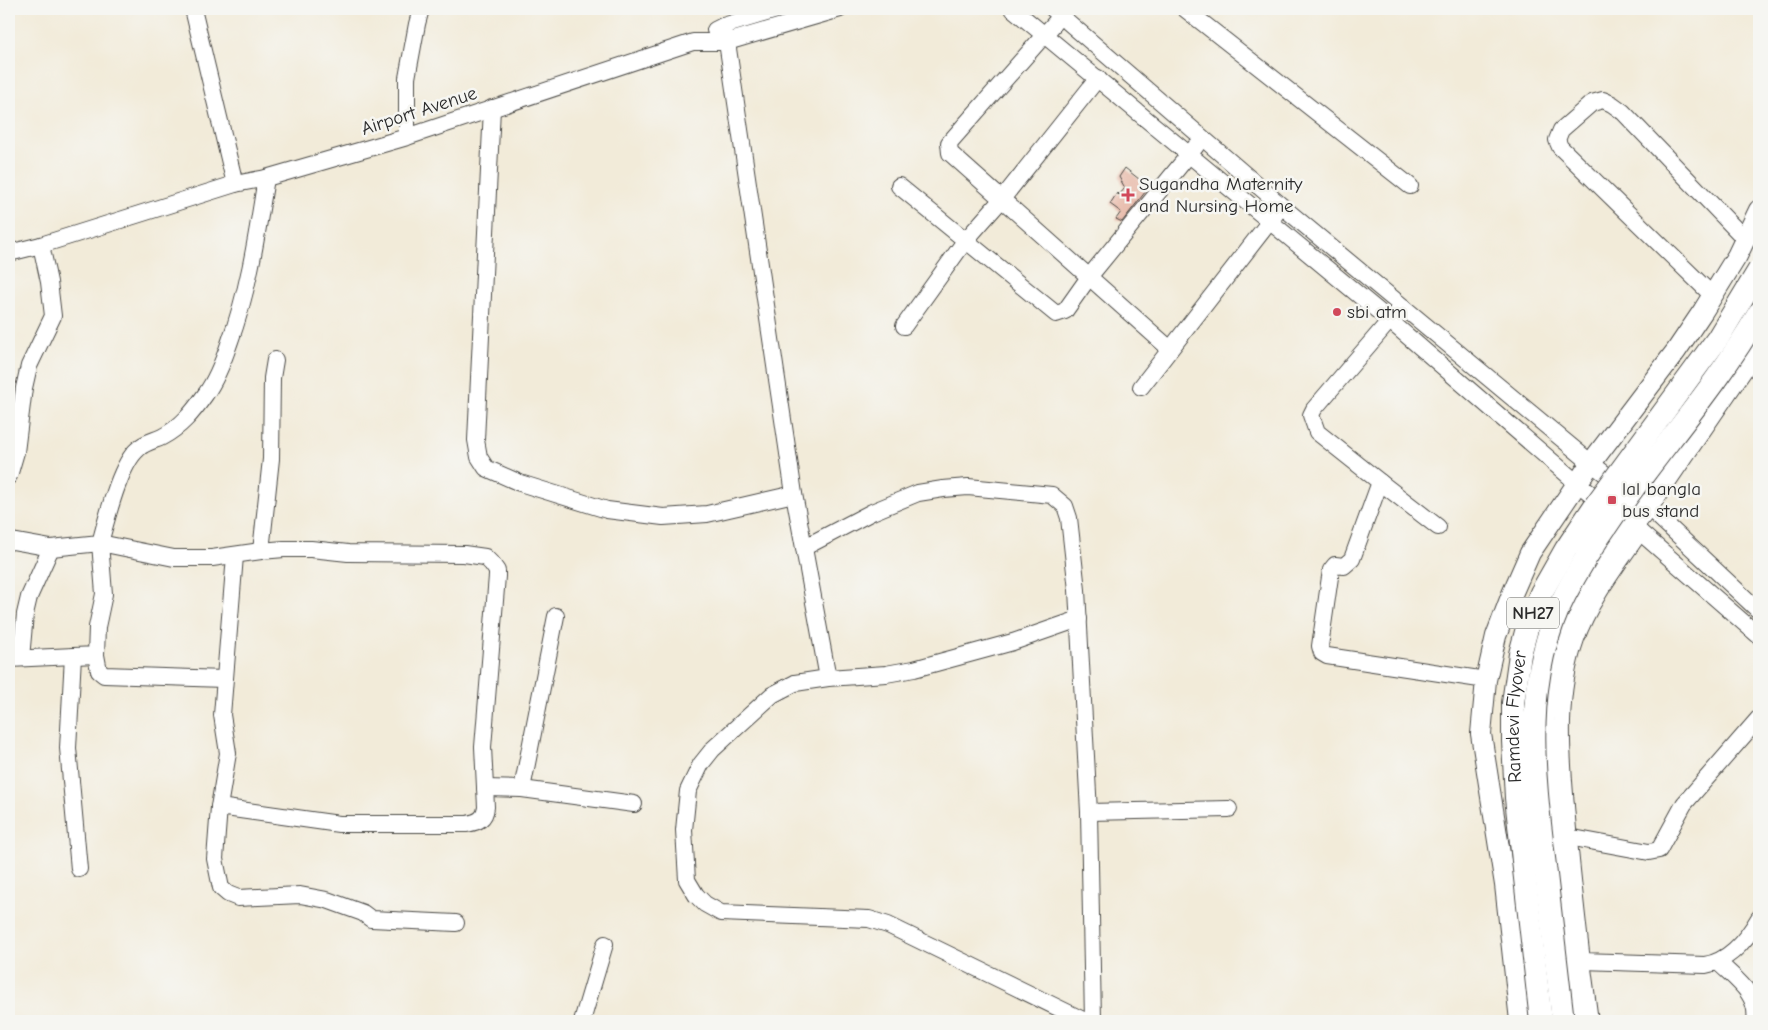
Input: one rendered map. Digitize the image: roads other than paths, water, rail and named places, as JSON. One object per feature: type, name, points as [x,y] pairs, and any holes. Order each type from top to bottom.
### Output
[{"type":"highway","name":"Ramdevi Flyover","points":[[1541,1021],[1516,798],[1513,741],[1513,702],[1520,654],[1529,621],[1541,593],[1566,549],[1594,507],[1718,338],[1759,270]]},
{"type":"highway","name":"Ramdevi Flyover","points":[[1563,1021],[1536,782],[1534,737],[1536,693],[1552,622],[1565,595],[1610,521],[1733,353],[1759,313]]},
{"type":"main road","points":[[1520,1021],[1505,886],[1481,734],[1486,680],[1496,636],[1530,553],[1591,463],[1676,351],[1713,296],[1737,256],[1759,210]]},
{"type":"main road","points":[[1578,1021],[1548,774],[1544,724],[1555,656],[1571,613],[1592,578],[1636,529],[1648,507],[1759,346]]},
{"type":"street","points":[[194,9],[235,184]]},
{"type":"street","points":[[408,136],[407,78],[416,24],[421,9]]},
{"type":"street","points":[[693,42],[723,26],[780,9]]},
{"type":"street","name":"Airport Avenue","points":[[9,253],[41,245],[235,184],[266,178],[408,136],[693,42],[727,42],[840,9]]},
{"type":"street","points":[[1185,9],[1410,186]]},
{"type":"street","points":[[1019,11],[1044,35],[1389,320],[1577,483],[1636,529],[1759,636]]},
{"type":"street","points":[[1170,349],[950,153],[950,143],[1044,35],[1057,12],[1363,274],[1591,463],[1648,507],[1759,611]]},
{"type":"street","points":[[723,26],[727,42],[794,494],[828,678]]},
{"type":"street","points":[[904,326],[965,241],[1002,199],[1098,78]]},
{"type":"street","points":[[1713,296],[1560,147],[1557,140],[1561,130],[1592,104],[1603,100],[1612,104],[1623,112],[1746,239]]},
{"type":"street","points":[[492,108],[476,440],[479,457],[486,468],[520,484],[607,510],[663,517],[707,514],[794,494]]},
{"type":"street","points":[[899,186],[1056,314],[1065,311],[1089,277],[1202,138]]},
{"type":"street","points":[[224,679],[104,675],[99,671],[96,655],[98,627],[104,594],[100,542],[126,464],[137,449],[170,432],[186,421],[206,394],[220,370],[247,289],[266,178]]},
{"type":"street","points":[[1141,387],[1282,206]]},
{"type":"street","points":[[9,476],[16,452],[24,388],[30,366],[54,316],[41,245]]},
{"type":"street","points":[[1350,288],[1363,274]]},
{"type":"street","points":[[1402,306],[1314,409],[1311,415],[1317,432],[1438,527]]},
{"type":"street","points":[[261,550],[271,459],[272,378],[275,360]]},
{"type":"street","points":[[1485,404],[1501,388]]},
{"type":"street","points":[[1380,482],[1352,559],[1344,566],[1335,565],[1331,570],[1320,646],[1322,653],[1327,656],[1486,680]]},
{"type":"street","points":[[805,547],[872,512],[918,493],[943,489],[968,487],[1052,495],[1065,506],[1069,518],[1078,590],[1089,812],[1093,1021]]},
{"type":"street","points":[[1590,1021],[1568,837],[1561,748],[1562,705],[1576,639],[1595,598],[1636,529]]},
{"type":"street","points":[[9,542],[51,548],[100,542],[174,558],[212,558],[235,556],[261,550],[312,549],[348,553],[464,554],[485,557],[492,564],[497,571],[497,576],[483,747],[485,814],[476,823],[339,824],[219,807]]},
{"type":"street","points":[[51,548],[29,597],[15,658],[96,655]]},
{"type":"street","points":[[235,556],[222,716],[228,753],[219,807],[215,859],[221,888],[228,894],[238,898],[300,895],[327,900],[363,913],[371,919],[456,923]]},
{"type":"street","points":[[522,788],[556,616]]},
{"type":"street","points":[[1079,619],[1013,642],[914,669],[886,674],[795,682],[772,695],[713,749],[701,764],[688,791],[684,830],[687,880],[696,895],[705,904],[721,913],[869,918],[888,925],[1085,1021]]},
{"type":"street","points":[[73,656],[68,748],[79,870]]},
{"type":"street","points":[[1568,837],[1649,852],[1659,850],[1684,804],[1759,718]]},
{"type":"street","points":[[485,788],[522,788],[634,804]]},
{"type":"street","points":[[1089,812],[1229,809]]},
{"type":"street","points":[[1582,961],[1705,965],[1718,962],[1729,956],[1751,932],[1759,918]]},
{"type":"street","points":[[582,1021],[605,944]]},
{"type":"street","points":[[1718,962],[1751,996],[1755,1003],[1755,1021]]},
{"type":"place","name":"Sugandha Maternity and Nursing Home","points":[[1128,195]]},
{"type":"place","name":"sbi atm","points":[[1337,312]]},
{"type":"place","name":"lal bangla bus stand","points":[[1612,500]]}]
